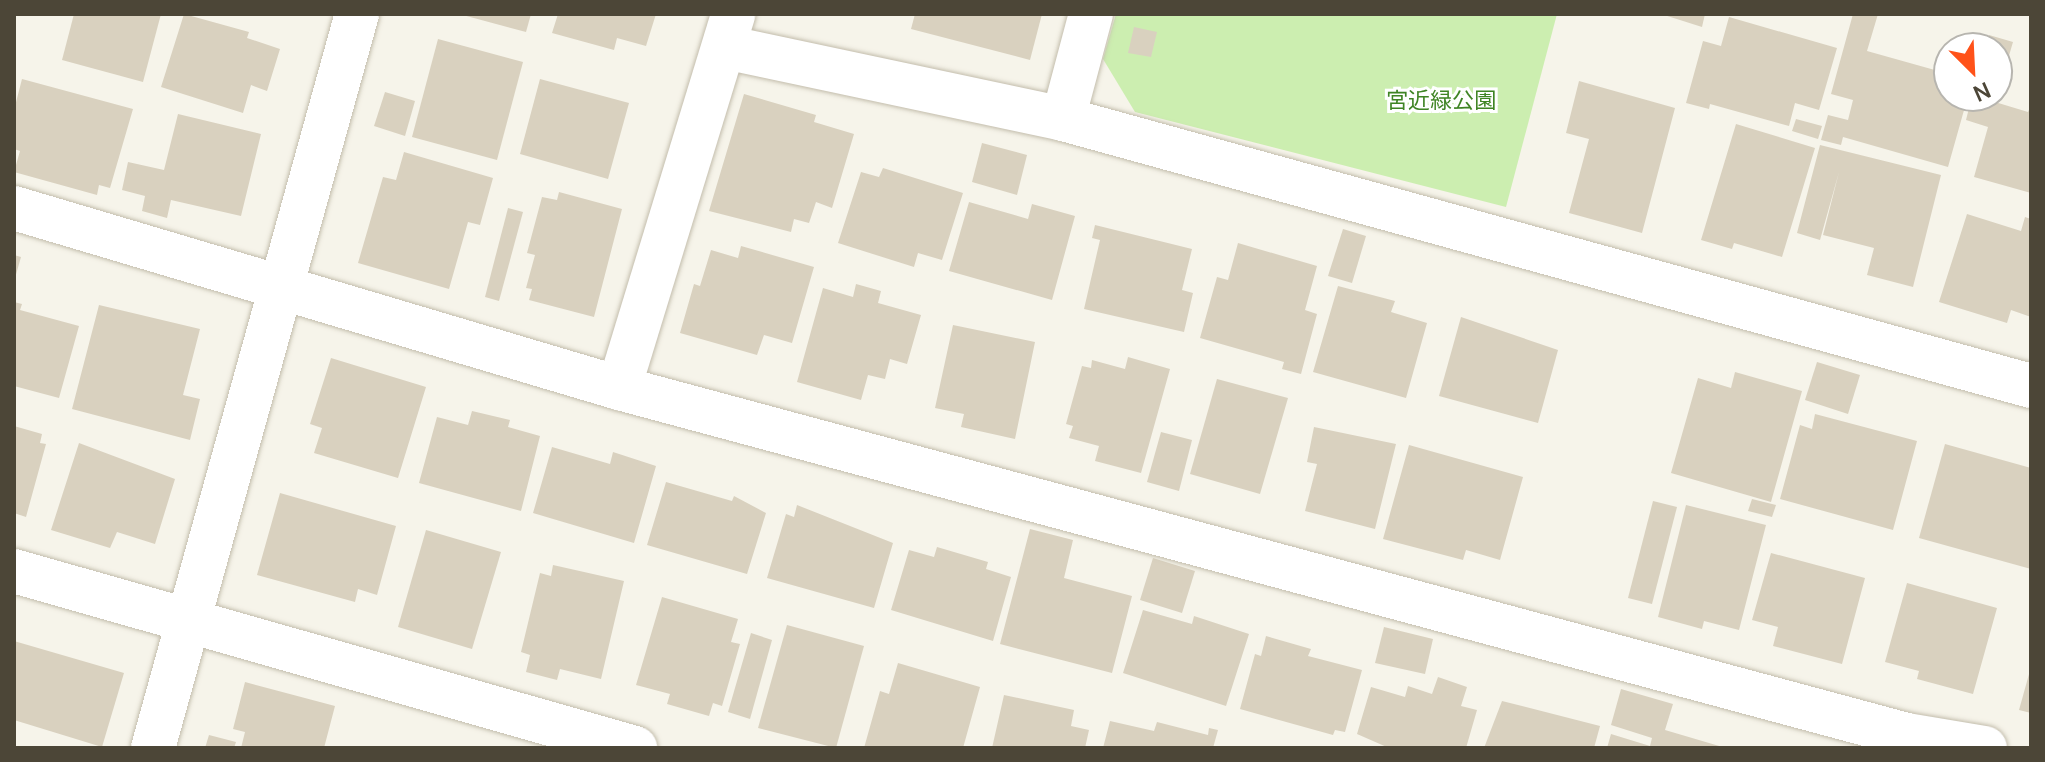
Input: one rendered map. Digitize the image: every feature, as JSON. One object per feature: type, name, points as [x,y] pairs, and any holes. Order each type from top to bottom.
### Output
[{"type":"street","points":[[153,748],[192,620],[357,14]]},
{"type":"street","points":[[1063,119],[1091,14]]},
{"type":"street","points":[[619,388],[729,30],[2031,386]]},
{"type":"street","points":[[14,208],[281,290],[619,388],[1905,741],[1985,748]]},
{"type":"street","points":[[14,571],[635,748]]},
{"type":"green space","name":"宮近緑公園","points":[[1116,14],[1557,14],[1506,207],[1135,112],[1103,59]]},
{"type":"building","points":[[74,14],[161,14],[143,82],[62,60]]},
{"type":"building","points":[[184,14],[249,32],[247,38],[280,49],[267,91],[251,85],[243,113],[161,87]]},
{"type":"building","points":[[459,14],[531,14],[526,32]]},
{"type":"building","points":[[558,14],[656,14],[646,46],[617,38],[614,50],[552,33]]},
{"type":"building","points":[[915,14],[1042,14],[1030,60],[911,29]]},
{"type":"building","points":[[1661,14],[1705,14],[1702,27]]},
{"type":"building","points":[[1853,14],[1878,14],[1867,51],[1933,70],[1933,112],[1963,112],[1948,167],[1843,137],[1841,145],[1821,140],[1828,115],[1848,120],[1853,100],[1831,94]]},
{"type":"building","points":[[1729,17],[1837,48],[1819,110],[1795,103],[1789,126],[1710,104],[1709,109],[1686,103],[1703,41],[1721,46]]},
{"type":"building","points":[[1134,27],[1157,32],[1151,57],[1128,53]]},
{"type":"building","points":[[438,39],[523,62],[497,160],[412,137]]},
{"type":"building","points":[[22,79],[133,109],[110,188],[99,185],[97,195],[14,172],[20,151],[14,149],[14,110]]},
{"type":"building","points":[[540,79],[629,103],[608,179],[520,154]]},
{"type":"building","points":[[1579,81],[1675,108],[1642,233],[1569,213],[1589,139],[1566,133]]},
{"type":"building","points":[[385,92],[415,101],[405,136],[374,126]]},
{"type":"building","points":[[744,94],[816,115],[814,122],[854,134],[832,208],[816,202],[809,223],[794,219],[791,232],[709,211]]},
{"type":"building","points":[[2031,105],[2031,193],[1974,177],[1988,127],[1966,120],[1968,112],[2013,112],[2013,107],[2028,112]]},
{"type":"building","points":[[178,114],[261,134],[241,216],[171,200],[167,218],[142,211],[145,196],[122,190],[128,162],[164,170]]},
{"type":"building","points":[[1796,119],[1822,126],[1818,139],[1792,131]]},
{"type":"building","points":[[1736,124],[1815,148],[1782,257],[1734,243],[1732,249],[1701,240]]},
{"type":"building","points":[[982,143],[1027,155],[1017,195],[972,182]]},
{"type":"building","points":[[1820,145],[1941,175],[1913,287],[1867,275],[1874,248],[1823,235],[1839,172],[1820,240],[1797,233]]},
{"type":"building","points":[[404,152],[493,178],[480,225],[468,222],[449,289],[358,263],[383,177],[396,180]]},
{"type":"building","points":[[883,168],[963,193],[942,260],[918,253],[914,267],[838,243],[861,172],[879,177]]},
{"type":"building","points":[[559,192],[622,209],[594,317],[529,300],[532,289],[526,288],[535,255],[527,253],[542,197],[557,200]]},
{"type":"building","points":[[969,202],[1028,219],[1032,204],[1075,216],[1052,300],[949,271]]},
{"type":"building","points":[[508,208],[523,212],[499,301],[485,297]]},
{"type":"building","points":[[1967,214],[2021,231],[2025,217],[2031,219],[2031,317],[2011,310],[2007,323],[1939,302]]},
{"type":"building","points":[[1095,225],[1192,249],[1182,290],[1193,293],[1184,332],[1084,309],[1100,240],[1092,238]]},
{"type":"building","points":[[1343,229],[1366,236],[1352,283],[1328,276]]},
{"type":"building","points":[[1238,243],[1317,266],[1305,310],[1317,314],[1301,374],[1282,369],[1284,362],[1200,338],[1217,277],[1228,280]]},
{"type":"building","points":[[741,246],[814,267],[792,343],[764,335],[757,355],[680,333],[694,284],[700,286],[711,250],[738,258]]},
{"type":"building","points":[[14,255],[21,257],[15,278],[14,278]]},
{"type":"building","points":[[856,284],[881,291],[878,303],[921,315],[907,364],[890,359],[885,379],[868,375],[861,400],[797,382],[823,288],[853,297]]},
{"type":"building","points":[[1338,286],[1395,301],[1391,312],[1427,323],[1406,398],[1313,372]]},
{"type":"building","points":[[14,302],[22,304],[20,310],[79,326],[59,398],[14,386]]},
{"type":"building","points":[[99,305],[200,329],[183,395],[200,399],[190,440],[72,409]]},
{"type":"building","points":[[1461,317],[1558,350],[1538,423],[1439,396]]},
{"type":"building","points":[[953,325],[1035,342],[1015,439],[961,427],[964,414],[935,408]]},
{"type":"building","points":[[1128,357],[1170,369],[1141,473],[1095,461],[1099,446],[1069,438],[1073,426],[1066,424],[1082,366],[1091,368],[1092,360],[1125,369]]},
{"type":"building","points":[[331,358],[426,387],[398,478],[314,453],[322,428],[310,424]]},
{"type":"building","points":[[1817,362],[1860,375],[1848,414],[1805,400]]},
{"type":"building","points":[[1735,372],[1802,391],[1771,502],[1671,473],[1698,378],[1731,388]]},
{"type":"building","points":[[1217,379],[1288,398],[1260,494],[1190,474]]},
{"type":"building","points":[[472,411],[510,420],[508,427],[540,436],[521,511],[419,483],[437,417],[468,425]]},
{"type":"building","points":[[1815,414],[1917,441],[1893,530],[1780,499],[1800,425],[1812,429]]},
{"type":"building","points":[[14,426],[42,434],[40,443],[46,444],[26,517],[14,513]]},
{"type":"building","points":[[1314,427],[1396,444],[1375,529],[1305,511],[1317,464],[1307,462]]},
{"type":"building","points":[[1161,432],[1192,440],[1179,491],[1147,482]]},
{"type":"building","points":[[79,443],[175,479],[155,544],[117,532],[110,548],[51,530]]},
{"type":"building","points":[[1945,444],[2031,468],[2031,569],[1919,538]]},
{"type":"building","points":[[1409,445],[1523,477],[1500,560],[1466,550],[1463,560],[1383,539]]},
{"type":"building","points":[[552,447],[610,464],[613,452],[656,466],[634,543],[533,513]]},
{"type":"building","points":[[666,482],[732,501],[734,496],[766,513],[747,574],[647,545]]},
{"type":"building","points":[[280,493],[396,526],[377,595],[358,589],[355,602],[257,575]]},
{"type":"building","points":[[1752,499],[1776,505],[1772,517],[1748,511]]},
{"type":"building","points":[[1653,501],[1677,507],[1652,604],[1628,598]]},
{"type":"building","points":[[797,505],[893,543],[874,608],[767,578],[786,514],[794,517]]},
{"type":"building","points":[[1686,505],[1766,525],[1739,630],[1704,621],[1702,629],[1658,617]]},
{"type":"building","points":[[1030,529],[1073,540],[1064,578],[1132,596],[1112,673],[1000,644]]},
{"type":"building","points":[[426,530],[501,552],[472,649],[398,627]]},
{"type":"building","points":[[937,547],[988,562],[986,569],[1011,577],[993,641],[891,610],[909,550],[934,557]]},
{"type":"building","points":[[1771,553],[1865,578],[1842,664],[1773,646],[1778,627],[1752,620]]},
{"type":"building","points":[[1153,558],[1195,571],[1182,613],[1140,600]]},
{"type":"building","points":[[553,565],[624,581],[601,679],[560,669],[557,680],[526,672],[530,655],[521,652],[540,573],[551,576]]},
{"type":"building","points":[[1907,583],[1997,608],[1973,694],[1917,679],[1919,671],[1885,662]]},
{"type":"building","points":[[662,597],[738,619],[731,642],[740,644],[722,706],[713,703],[709,716],[667,704],[670,694],[636,685]]},
{"type":"building","points":[[1143,610],[1192,624],[1194,616],[1249,634],[1226,706],[1123,673]]},
{"type":"building","points":[[787,625],[864,646],[836,748],[758,728]]},
{"type":"building","points":[[1384,627],[1433,639],[1425,674],[1375,663]]},
{"type":"building","points":[[751,633],[772,640],[750,719],[728,712]]},
{"type":"building","points":[[1266,636],[1311,649],[1308,656],[1362,670],[1345,732],[1335,730],[1333,735],[1240,709],[1255,654],[1261,656]]},
{"type":"building","points":[[14,641],[124,673],[102,747],[14,720]]},
{"type":"building","points":[[898,663],[980,687],[963,748],[864,748],[880,691],[889,694]]},
{"type":"building","points":[[2031,667],[2031,713],[2019,710]]},
{"type":"building","points":[[1438,677],[1467,687],[1461,706],[1477,710],[1466,748],[1389,748],[1357,734],[1371,687],[1405,697],[1408,686],[1432,694]]},
{"type":"building","points":[[245,682],[335,706],[324,748],[241,748],[245,732],[233,729]]},
{"type":"building","points":[[1621,689],[1673,704],[1665,730],[1726,748],[1607,748],[1611,734],[1650,746],[1652,738],[1611,725]]},
{"type":"building","points":[[1004,695],[1074,710],[1071,726],[1089,730],[1085,748],[992,748]]},
{"type":"building","points":[[1502,701],[1600,726],[1594,748],[1484,748]]},
{"type":"building","points":[[1110,721],[1154,731],[1157,722],[1208,735],[1209,728],[1218,730],[1213,748],[1103,748]]},
{"type":"building","points":[[209,735],[236,742],[234,748],[205,748]]}]
